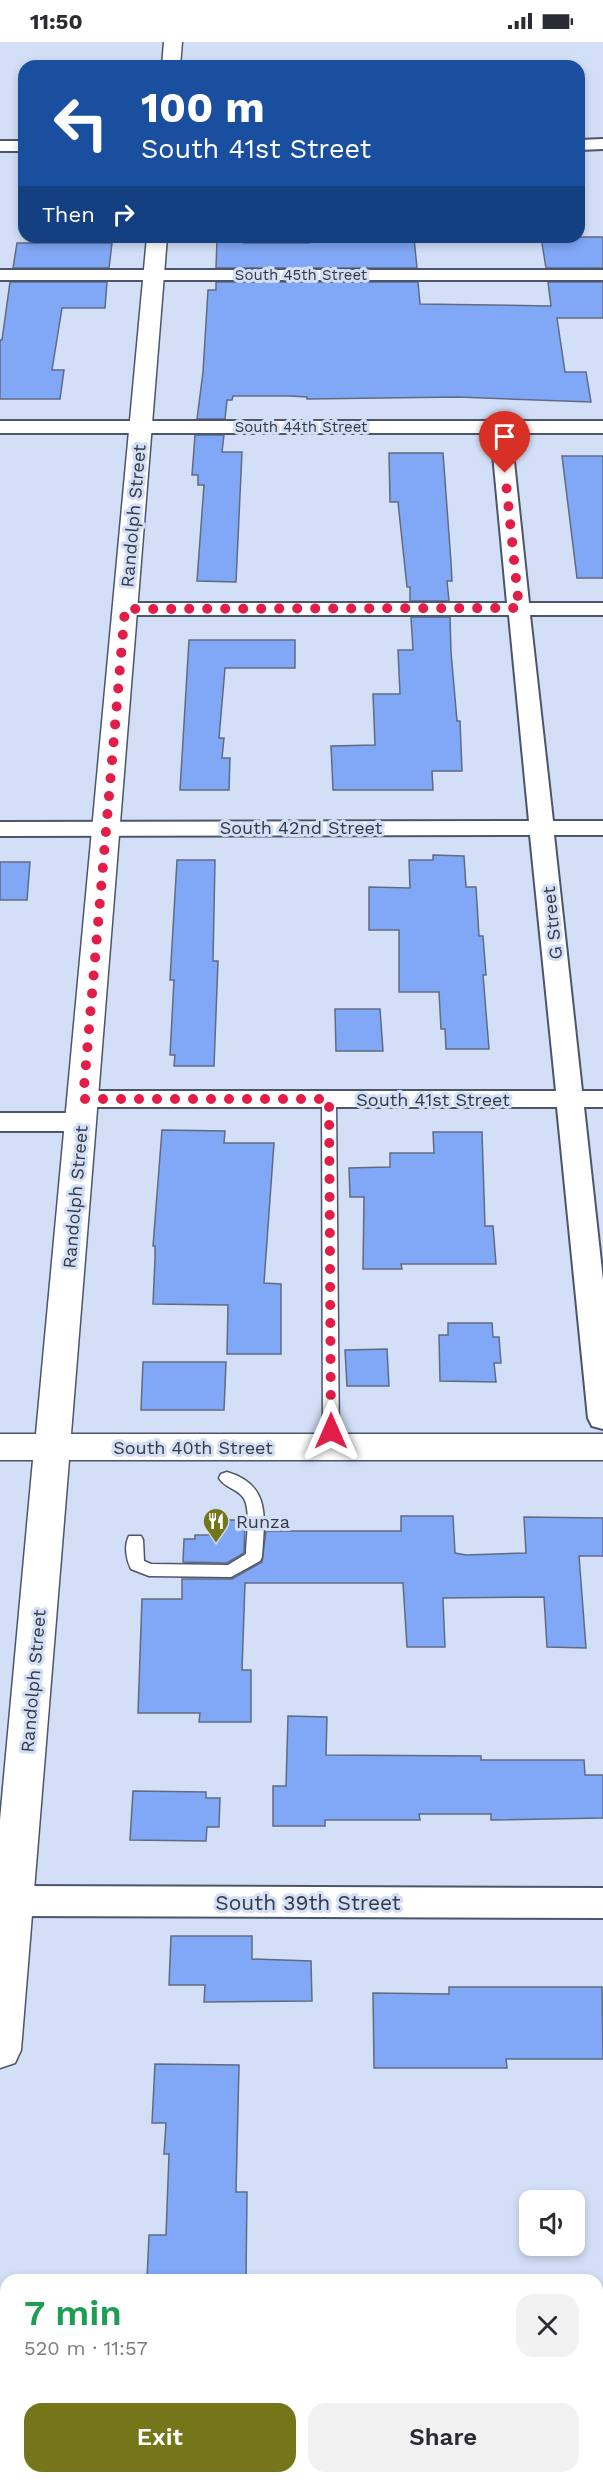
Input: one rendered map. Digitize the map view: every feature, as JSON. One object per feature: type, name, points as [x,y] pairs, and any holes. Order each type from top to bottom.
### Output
[{"type":"main road","points":[[172,60],[173,42]]},
{"type":"main road","name":"Randolph Street","points":[[0,2050],[156,243]]},
{"type":"main road","name":"South 40th Street","points":[[0,1447],[603,1448]]},
{"type":"street","points":[[585,144],[603,144]]},
{"type":"street","points":[[0,146],[18,146]]},
{"type":"street","name":"South 45th Street","points":[[0,275],[603,274]]},
{"type":"street","name":"South 44th Street","points":[[0,427],[603,427]]},
{"type":"street","name":"G Street","points":[[500,427],[603,1418]]},
{"type":"street","points":[[125,609],[603,609]]},
{"type":"street","name":"South 42nd Street","points":[[0,829],[603,828]]},
{"type":"street","name":"South 41st Street","points":[[0,1122],[82,1110],[329,1099],[603,1099]]},
{"type":"street","name":"South 39th Street","points":[[13,1901],[603,1903]]},
{"type":"lane","points":[[329,1099],[331,1447]]},
{"type":"lane","points":[[135,1540],[134,1553],[137,1565],[149,1570],[231,1571],[242,1566],[254,1557],[256,1509],[249,1492],[227,1478]]},
{"type":"building","points":[[585,237],[603,237],[603,268],[546,268],[542,243],[585,243]]},
{"type":"building","points":[[17,243],[112,243],[109,268],[13,268]]},
{"type":"building","points":[[217,243],[414,243],[417,268],[216,268]]},
{"type":"building","points":[[10,282],[107,282],[105,308],[62,308],[52,370],[64,370],[60,399],[0,399],[0,340],[2,340]]},
{"type":"building","points":[[216,282],[418,282],[420,304],[551,306],[548,282],[603,282],[603,318],[557,318],[565,372],[586,372],[591,402],[458,397],[307,399],[307,397],[291,396],[233,396],[232,400],[227,400],[225,419],[197,419],[203,372],[208,290],[216,290]]},
{"type":"building","points":[[195,435],[224,435],[222,452],[242,452],[236,582],[197,581],[204,485],[198,485],[198,475],[192,475]]},
{"type":"building","points":[[389,453],[443,453],[452,581],[447,581],[449,601],[410,601],[398,502],[390,502]]},
{"type":"building","points":[[562,456],[603,456],[603,578],[577,578]]},
{"type":"building","points":[[411,617],[450,617],[457,721],[460,721],[462,771],[432,771],[433,790],[333,790],[331,746],[375,745],[373,694],[400,694],[398,650],[413,650]]},
{"type":"building","points":[[189,640],[295,640],[295,668],[225,668],[219,738],[224,738],[222,758],[230,758],[229,790],[180,790]]},
{"type":"building","points":[[433,855],[464,856],[466,887],[476,887],[479,936],[483,936],[486,975],[483,975],[489,1049],[446,1049],[445,1029],[441,1029],[439,992],[399,992],[399,930],[369,930],[369,887],[410,888],[409,860],[433,860]]},
{"type":"building","points":[[177,860],[215,860],[213,961],[218,961],[214,1066],[174,1066],[175,1055],[170,1055],[174,980],[170,980]]},
{"type":"building","points":[[0,862],[30,862],[27,900],[0,900]]},
{"type":"building","points":[[335,1009],[380,1009],[383,1051],[336,1051]]},
{"type":"building","points":[[162,1130],[225,1131],[224,1143],[274,1143],[264,1283],[281,1284],[281,1354],[227,1354],[228,1305],[153,1304],[155,1246],[153,1246]]},
{"type":"building","points":[[433,1132],[482,1132],[485,1226],[493,1226],[496,1264],[401,1264],[402,1269],[363,1269],[364,1197],[350,1197],[349,1168],[390,1167],[390,1153],[434,1153]]},
{"type":"building","points":[[448,1323],[492,1323],[493,1337],[499,1337],[501,1363],[494,1363],[496,1382],[440,1381],[439,1335],[448,1335]]},
{"type":"building","points":[[387,1349],[389,1386],[347,1386],[345,1350]]},
{"type":"building","points":[[143,1362],[226,1362],[224,1410],[141,1410]]},
{"type":"building","points":[[401,1516],[453,1516],[455,1553],[466,1555],[526,1553],[524,1517],[603,1518],[603,1556],[579,1556],[586,1648],[547,1647],[544,1597],[443,1598],[445,1647],[407,1647],[403,1583],[245,1583],[242,1670],[251,1670],[251,1722],[199,1722],[200,1713],[138,1713],[142,1599],[182,1599],[182,1579],[232,1579],[262,1562],[266,1531],[401,1531]]},
{"type":"building","name":"Runza","points":[[218,1520],[245,1520],[244,1553],[227,1563],[183,1562],[184,1539],[195,1539],[195,1535],[217,1535]]},
{"type":"building","points":[[288,1716],[327,1717],[326,1755],[481,1756],[481,1760],[584,1760],[585,1775],[603,1775],[603,1818],[491,1820],[491,1814],[419,1814],[420,1820],[325,1820],[325,1826],[273,1826],[273,1786],[286,1786]]},
{"type":"building","points":[[133,1791],[206,1792],[206,1798],[220,1798],[219,1827],[207,1827],[206,1841],[130,1840]]},
{"type":"building","points":[[171,1936],[252,1936],[252,1959],[311,1961],[312,2001],[204,2002],[205,1985],[169,1985]]},
{"type":"building","points":[[449,1987],[602,1987],[603,2059],[506,2059],[507,2068],[374,2068],[373,1993],[449,1994]]},
{"type":"building","points":[[155,2064],[239,2065],[236,2192],[247,2192],[246,2274],[147,2274],[149,2235],[166,2235],[169,2154],[164,2154],[166,2123],[152,2123]]},
{"type":"place","name":"Runza","points":[[216,1544]]},
{"type":"route","points":[[331,1431],[329,1099],[83,1099],[125,609],[519,608],[505,473]]}]
